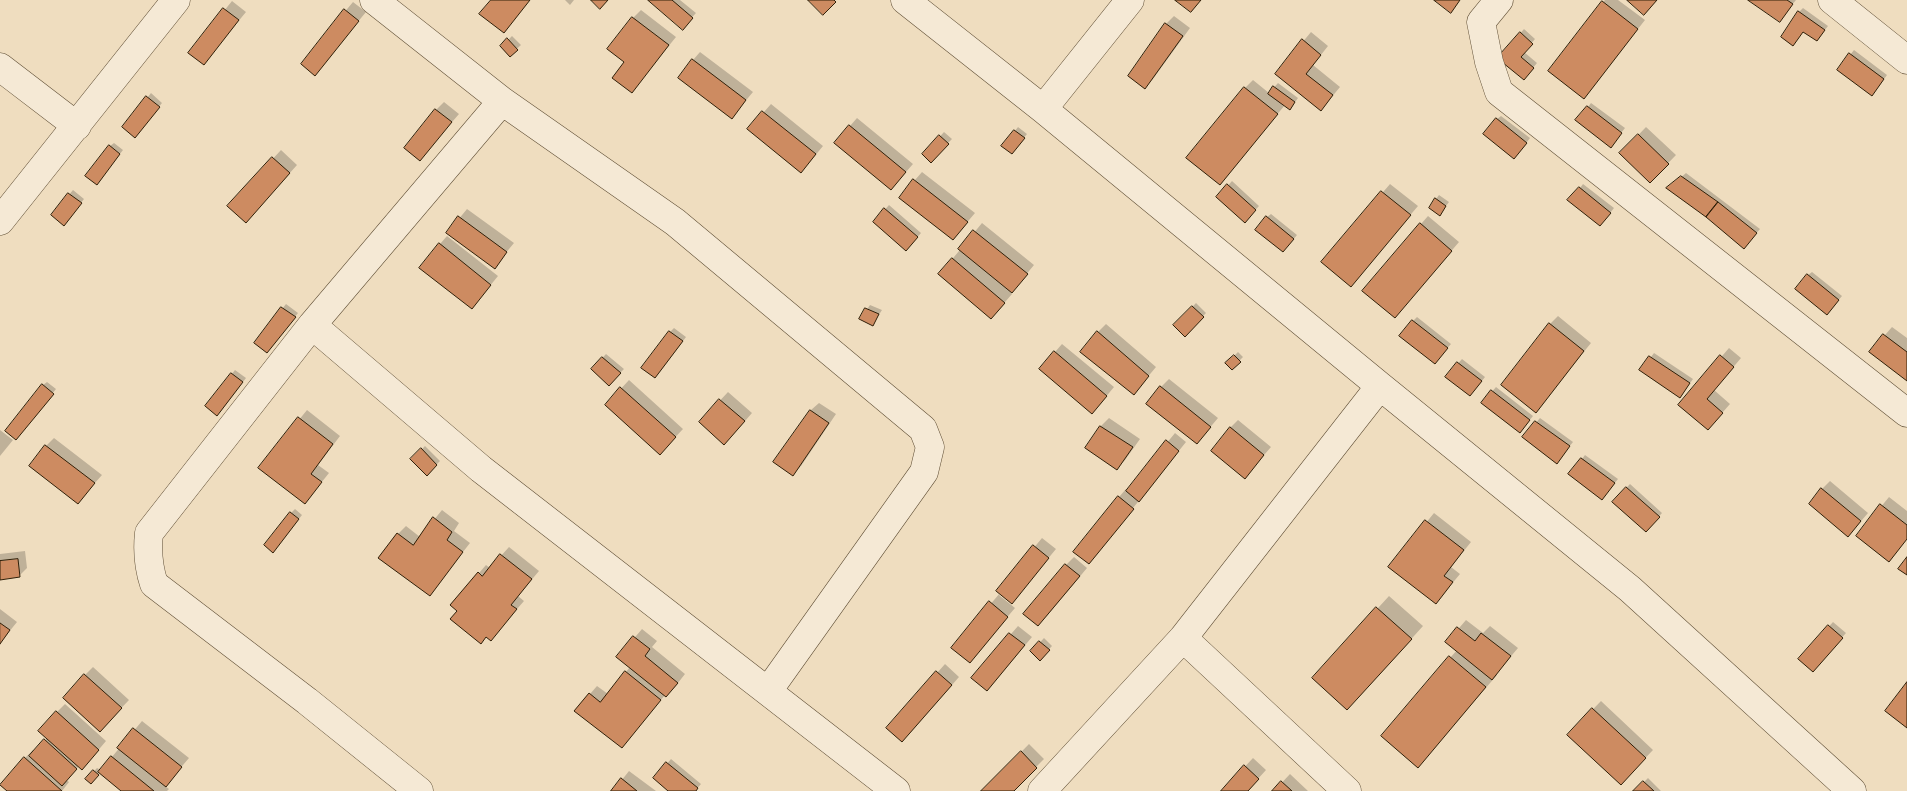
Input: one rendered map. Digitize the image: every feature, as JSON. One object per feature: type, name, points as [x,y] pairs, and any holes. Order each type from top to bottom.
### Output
[{"type":"street","points":[[0,221],[176,0]]},
{"type":"street","points":[[374,0],[502,101],[675,222],[923,428],[930,447],[924,472],[768,691]]},
{"type":"street","points":[[905,0],[1043,108],[1630,589],[1852,791]]},
{"type":"street","points":[[1043,108],[1130,0]]},
{"type":"street","points":[[1500,0],[1481,22],[1489,62],[1499,92],[1907,413]]},
{"type":"street","points":[[1832,0],[1907,60]]},
{"type":"street","points":[[0,67],[77,126]]},
{"type":"street","points":[[418,791],[307,701],[154,584],[148,568],[147,549],[149,533],[312,325],[502,101]]},
{"type":"street","points":[[312,325],[481,469],[896,791]]},
{"type":"street","points":[[1042,791],[1183,638],[1380,386]]},
{"type":"street","points":[[1183,638],[1347,791]]},
{"type":"building","points":[[491,0],[530,0],[504,33],[479,14]]},
{"type":"building","points":[[591,0],[608,0],[600,9]]},
{"type":"building","points":[[648,0],[672,0],[693,18],[683,30]]},
{"type":"building","points":[[808,0],[834,0],[836,2],[823,15]]},
{"type":"building","points":[[1175,0],[1201,0],[1191,12]]},
{"type":"building","points":[[1434,0],[1460,0],[1451,13]]},
{"type":"building","points":[[1627,0],[1657,0],[1644,15]]},
{"type":"building","points":[[1748,0],[1787,0],[1793,4],[1780,22]]},
{"type":"building","points":[[1602,1],[1638,29],[1584,99],[1548,71]]},
{"type":"building","points":[[223,8],[239,20],[204,65],[188,53]]},
{"type":"building","points":[[344,9],[359,21],[315,76],[301,64]]},
{"type":"building","points":[[1798,11],[1825,30],[1817,41],[1803,32],[1793,46],[1781,37]]},
{"type":"building","points":[[632,17],[669,45],[632,93],[612,78],[624,62],[607,49]]},
{"type":"building","points":[[1165,23],[1183,36],[1145,89],[1128,76]]},
{"type":"building","points":[[1520,32],[1533,44],[1521,57],[1534,68],[1524,80],[1497,58]]},
{"type":"building","points":[[507,38],[518,50],[510,57],[500,46]]},
{"type":"building","points":[[1302,39],[1321,55],[1306,74],[1333,95],[1321,111],[1275,74]]},
{"type":"building","points":[[1849,53],[1884,79],[1872,96],[1837,70]]},
{"type":"building","points":[[692,59],[746,100],[732,119],[678,78]]},
{"type":"building","points":[[1273,86],[1295,102],[1290,110],[1268,94]]},
{"type":"building","points":[[1244,87],[1278,114],[1220,185],[1186,158]]},
{"type":"building","points":[[146,96],[160,107],[135,138],[122,127]]},
{"type":"building","points":[[1587,106],[1622,133],[1611,148],[1575,120]]},
{"type":"building","points":[[435,109],[452,122],[420,161],[404,148]]},
{"type":"building","points":[[762,111],[816,154],[801,173],[747,129]]},
{"type":"building","points":[[1496,118],[1527,143],[1514,159],[1483,134]]},
{"type":"building","points":[[849,125],[906,172],[891,190],[834,143]]},
{"type":"building","points":[[1014,130],[1025,138],[1012,154],[1001,146]]},
{"type":"building","points":[[1638,134],[1669,164],[1650,183],[1619,153]]},
{"type":"building","points":[[939,135],[949,144],[931,163],[922,154]]},
{"type":"building","points":[[109,145],[120,154],[97,185],[85,176]]},
{"type":"building","points":[[272,157],[290,173],[246,223],[227,206]]},
{"type":"building","points":[[1681,176],[1718,202],[1706,217],[1666,188]]},
{"type":"building","points":[[913,179],[968,222],[953,240],[899,198]]},
{"type":"building","points":[[1227,184],[1256,210],[1245,223],[1216,197]]},
{"type":"building","points":[[1579,187],[1611,213],[1600,226],[1567,200]]},
{"type":"building","points":[[1381,191],[1411,215],[1351,287],[1321,262]]},
{"type":"building","points":[[68,193],[82,203],[64,226],[51,215]]},
{"type":"building","points":[[1435,198],[1446,206],[1440,216],[1429,208]]},
{"type":"building","points":[[1718,202],[1757,233],[1744,249],[1706,217]]},
{"type":"building","points":[[884,208],[918,237],[906,251],[873,222]]},
{"type":"building","points":[[458,216],[507,252],[495,269],[446,233]]},
{"type":"building","points":[[1266,216],[1294,239],[1283,252],[1255,230]]},
{"type":"building","points":[[1420,223],[1452,251],[1395,318],[1362,291]]},
{"type":"building","points":[[973,230],[1028,274],[1012,293],[958,249]]},
{"type":"building","points":[[439,243],[491,285],[472,309],[419,268]]},
{"type":"building","points":[[952,258],[1005,303],[991,319],[938,274]]},
{"type":"building","points":[[1807,274],[1839,300],[1827,315],[1795,289]]},
{"type":"building","points":[[1192,306],[1204,317],[1185,337],[1173,325]]},
{"type":"building","points":[[281,307],[296,317],[267,353],[254,343]]},
{"type":"building","points":[[865,308],[879,314],[873,326],[859,319]]},
{"type":"building","points":[[1412,320],[1448,348],[1435,364],[1399,336]]},
{"type":"building","points":[[1549,323],[1584,351],[1536,413],[1501,385]]},
{"type":"building","points":[[669,331],[683,341],[655,378],[641,368]]},
{"type":"building","points":[[1097,331],[1149,376],[1134,395],[1080,352]]},
{"type":"building","points":[[1883,334],[1907,352],[1907,381],[1869,352]]},
{"type":"building","points":[[1054,351],[1107,396],[1092,414],[1039,369]]},
{"type":"building","points":[[1234,355],[1241,362],[1232,370],[1225,363]]},
{"type":"building","points":[[1720,355],[1734,367],[1707,399],[1723,413],[1708,430],[1678,405]]},
{"type":"building","points":[[1649,356],[1690,383],[1680,398],[1639,370]]},
{"type":"building","points":[[602,357],[621,373],[609,386],[591,369]]},
{"type":"building","points":[[1457,362],[1482,381],[1470,396],[1445,377]]},
{"type":"building","points":[[231,373],[243,382],[217,416],[205,406]]},
{"type":"building","points":[[42,384],[54,394],[16,440],[5,431]]},
{"type":"building","points":[[1160,386],[1211,427],[1197,444],[1146,404]]},
{"type":"building","points":[[620,387],[676,437],[660,455],[605,405]]},
{"type":"building","points":[[1491,390],[1530,420],[1520,433],[1481,403]]},
{"type":"building","points":[[719,399],[745,421],[724,445],[699,422]]},
{"type":"building","points":[[810,410],[829,423],[793,476],[773,462]]},
{"type":"building","points":[[298,417],[333,444],[311,474],[322,482],[305,504],[258,468]]},
{"type":"building","points":[[1535,421],[1570,446],[1557,464],[1522,437]]},
{"type":"building","points":[[1100,426],[1133,447],[1117,470],[1085,448]]},
{"type":"building","points":[[1230,427],[1264,455],[1245,479],[1211,451]]},
{"type":"building","points":[[1166,440],[1179,451],[1139,502],[1126,491]]},
{"type":"building","points":[[45,445],[95,483],[78,504],[29,466]]},
{"type":"building","points":[[421,448],[437,465],[427,476],[410,459]]},
{"type":"building","points":[[1581,458],[1615,483],[1602,500],[1568,474]]},
{"type":"building","points":[[1626,487],[1660,517],[1646,532],[1612,502]]},
{"type":"building","points":[[1821,488],[1861,521],[1848,537],[1809,504]]},
{"type":"building","points":[[1118,496],[1134,509],[1089,564],[1073,552]]},
{"type":"building","points":[[1880,504],[1907,525],[1907,539],[1889,562],[1856,536]]},
{"type":"building","points":[[290,512],[299,519],[273,553],[264,545]]},
{"type":"building","points":[[433,517],[452,532],[447,540],[463,552],[430,596],[378,558],[397,533],[413,545]]},
{"type":"building","points":[[1425,520],[1464,550],[1444,576],[1453,582],[1436,604],[1388,567]]},
{"type":"building","points":[[1033,545],[1049,558],[1012,604],[996,591]]},
{"type":"building","points":[[500,554],[532,579],[511,605],[517,609],[491,641],[486,637],[481,644],[450,619],[457,611],[450,605],[478,572],[482,576]]},
{"type":"building","points":[[1907,557],[1907,575],[1898,569]]},
{"type":"building","points":[[18,559],[20,577],[0,580],[0,561]]},
{"type":"building","points":[[1065,564],[1080,576],[1038,626],[1023,614]]},
{"type":"building","points":[[989,601],[1008,617],[970,663],[951,648]]},
{"type":"building","points":[[1376,607],[1412,639],[1347,710],[1312,678]]},
{"type":"building","points":[[0,623],[10,630],[0,644]]},
{"type":"building","points":[[1828,625],[1843,638],[1813,672],[1798,659]]},
{"type":"building","points":[[1457,627],[1475,641],[1481,633],[1511,656],[1492,680],[1445,642]]},
{"type":"building","points":[[1009,633],[1025,645],[987,691],[971,678]]},
{"type":"building","points":[[633,636],[650,649],[645,656],[678,683],[666,697],[616,657]]},
{"type":"building","points":[[1039,641],[1050,650],[1040,661],[1030,651]]},
{"type":"building","points":[[1449,656],[1486,687],[1418,768],[1381,736]]},
{"type":"building","points":[[625,671],[661,700],[622,748],[574,711],[589,693],[600,702]]},
{"type":"building","points":[[936,671],[952,685],[902,742],[886,728]]},
{"type":"building","points":[[84,674],[122,708],[100,732],[63,698]]},
{"type":"building","points":[[1907,682],[1907,728],[1885,711]]},
{"type":"building","points":[[1592,708],[1646,758],[1621,785],[1567,735]]},
{"type":"building","points":[[56,711],[99,750],[82,770],[38,731]]},
{"type":"building","points":[[133,728],[182,767],[166,787],[117,748]]},
{"type":"building","points":[[44,739],[77,769],[62,786],[29,756]]},
{"type":"building","points":[[1021,751],[1037,768],[1014,791],[981,791]]},
{"type":"building","points":[[111,756],[154,791],[121,791],[98,772]]},
{"type":"building","points":[[24,757],[62,791],[7,791],[0,785]]},
{"type":"building","points":[[666,762],[698,788],[696,791],[668,791],[653,778]]},
{"type":"building","points":[[1244,765],[1259,779],[1248,791],[1221,791]]},
{"type":"building","points":[[93,770],[99,775],[91,784],[85,779]]},
{"type":"building","points":[[621,778],[637,791],[611,791]]},
{"type":"building","points":[[1281,781],[1292,791],[1272,791]]},
{"type":"building","points":[[1643,781],[1654,791],[1633,791]]}]
